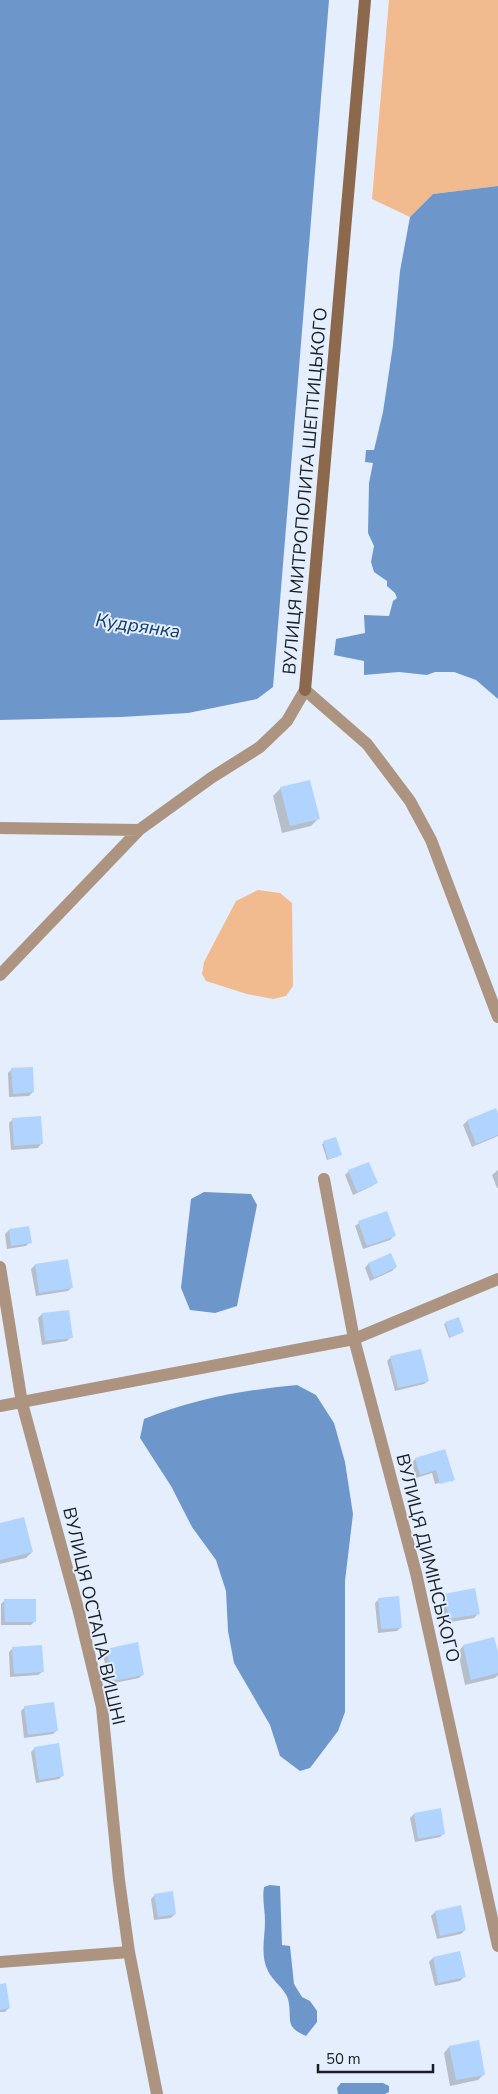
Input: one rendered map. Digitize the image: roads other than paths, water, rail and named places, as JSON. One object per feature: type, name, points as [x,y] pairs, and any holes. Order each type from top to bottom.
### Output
[{"type":"street","name":"ВУЛИЦЯ МИТРОПОЛИТА ШЕПТИЦЬКОГО","points":[[365,0],[305,690],[367,744],[410,801],[431,840],[498,1017]]},
{"type":"street","points":[[0,975],[139,830],[211,778],[260,747],[287,721],[305,690]]},
{"type":"street","points":[[0,828],[139,830]]},
{"type":"street","name":"ВУЛИЦЯ ДИМІНСЬКОГО","points":[[324,1179],[354,1339],[416,1573],[498,1946]]},
{"type":"street","name":"ВУЛИЦЯ ОСТАПА ВИШНІ","points":[[0,1267],[22,1403],[80,1612],[102,1707],[119,1880],[129,1952],[157,2094]]},
{"type":"street","points":[[0,1406],[354,1339],[498,1279]]},
{"type":"street","points":[[0,1962],[129,1952]]},
{"type":"water","name":"Кудрянка","points":[[0,0],[329,0],[273,687],[257,699],[188,713],[121,717],[0,720]]},
{"type":"water","points":[[498,186],[498,699],[476,680],[454,672],[435,672],[427,675],[399,672],[364,675],[364,661],[334,655],[336,639],[365,633],[364,615],[389,616],[393,601],[397,598],[395,593],[387,586],[387,581],[374,572],[371,562],[374,546],[368,533],[369,483],[373,463],[365,462],[366,450],[374,450],[383,412],[393,345],[400,271],[410,217],[433,194]]},
{"type":"water","points":[[204,1192],[251,1194],[257,1205],[237,1306],[215,1313],[190,1310],[181,1288],[191,1199]]},
{"type":"water","points":[[297,1385],[316,1395],[334,1423],[345,1462],[353,1514],[345,1581],[345,1712],[338,1731],[310,1768],[300,1771],[280,1756],[270,1725],[234,1663],[228,1631],[226,1591],[216,1560],[192,1527],[171,1486],[140,1438],[144,1419],[162,1412],[219,1396]]},
{"type":"water","points":[[270,1885],[280,1886],[282,1945],[290,1946],[294,1984],[302,1997],[310,2001],[317,2011],[317,2022],[306,2036],[294,2029],[290,2021],[288,1999],[270,1974],[264,1959],[265,1921],[263,1891],[264,1887]]},
{"type":"water","points":[[341,2083],[383,2083],[389,2086],[389,2092],[385,2094],[338,2094],[337,2088]]}]
